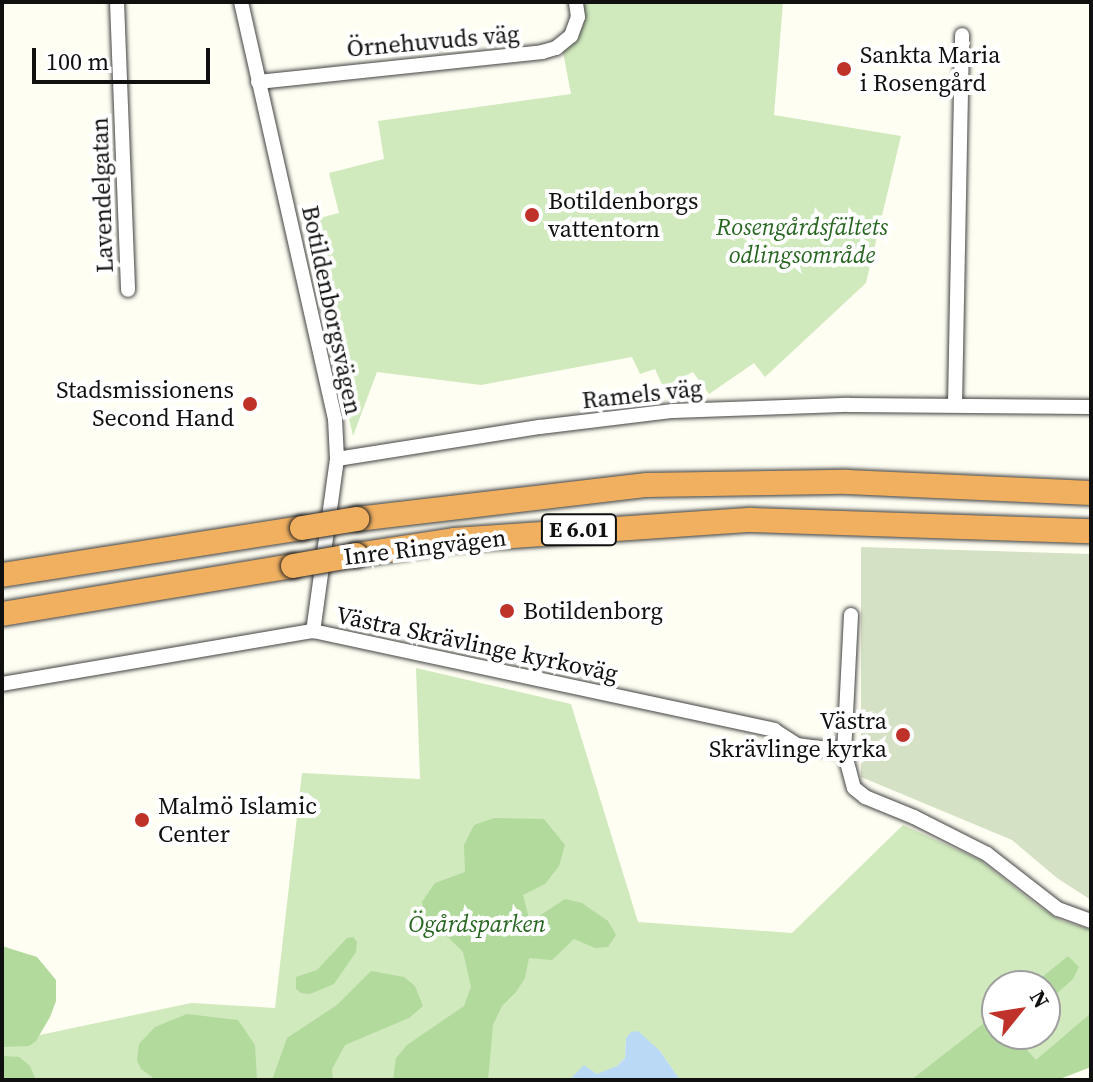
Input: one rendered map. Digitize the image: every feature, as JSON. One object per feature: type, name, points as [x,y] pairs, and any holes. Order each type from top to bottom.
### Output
[{"type":"highway","name":"Inre Ringvägen","points":[[2,575],[357,519],[647,485],[847,482],[1091,493]]},
{"type":"highway","points":[[1036,492],[1091,482]]},
{"type":"highway","name":"Inre Ringvägen","points":[[2,614],[454,540],[654,524],[751,520],[1088,531]]},
{"type":"street","name":"Lavendelgatan","points":[[117,2],[128,290]]},
{"type":"street","name":"Botildenborgsvägen","points":[[241,2],[317,328],[335,419],[337,459],[313,631]]},
{"type":"street","name":"Örnehuvuds väg","points":[[258,82],[542,52],[556,48],[571,36],[578,17],[576,2]]},
{"type":"street","points":[[955,404],[962,35]]},
{"type":"street","name":"Ramels väg","points":[[337,459],[540,427],[673,411],[823,405],[1091,407]]},
{"type":"street","points":[[851,615],[844,751],[849,777],[865,797],[914,817],[987,854],[1058,909],[1091,921]]},
{"type":"street","name":"Västra Skrävlinge kyrkoväg","points":[[2,684],[313,631],[774,730],[797,745],[844,751]]},
{"type":"green space","name":"Rosengårdsfältets odlingsområde","points":[[581,2],[783,2],[774,115],[901,136],[866,283],[765,377],[754,363],[709,394],[693,372],[663,387],[655,369],[640,374],[632,357],[481,385],[377,372],[353,436],[304,222],[339,213],[329,173],[384,159],[378,121],[571,94],[563,52],[583,26],[585,12]]},
{"type":"green space","points":[[861,547],[1091,554],[1091,900],[1057,878],[1012,840],[861,777]]},
{"type":"green space","name":"Ögårdsparken","points":[[416,668],[571,704],[638,922],[792,933],[903,825],[980,860],[1060,920],[1091,930],[1091,1037],[1015,1080],[680,1080],[660,1051],[626,1038],[625,1058],[617,1066],[605,1074],[597,1074],[584,1066],[569,1080],[2,1080],[2,1043],[191,1003],[275,1008],[302,773],[420,779]]},
{"type":"green space","points":[[494,818],[544,819],[565,845],[559,866],[545,884],[523,895],[530,922],[565,899],[582,903],[608,921],[616,935],[608,947],[595,948],[574,939],[552,960],[529,958],[525,978],[502,1006],[493,1025],[488,1080],[393,1080],[396,1058],[407,1045],[464,1006],[471,987],[463,952],[425,915],[422,902],[435,883],[465,872],[464,845],[474,825]]},
{"type":"green space","points":[[353,937],[357,942],[356,952],[334,984],[310,994],[296,989],[296,977],[317,970],[347,938]]},
{"type":"green space","points":[[2,946],[37,957],[56,980],[56,1001],[50,1017],[36,1041],[29,1046],[2,1047]]},
{"type":"green space","points":[[1068,956],[1079,967],[1073,979],[1061,990],[1061,970],[1051,970]]},
{"type":"green space","points":[[371,971],[404,977],[415,986],[423,1006],[409,1018],[345,1045],[332,1069],[333,1080],[272,1080],[287,1038],[337,1005]]},
{"type":"green space","points":[[1091,1013],[1091,1067],[1057,1080],[911,1080],[981,1025],[981,1050],[1027,1050],[1036,1060],[1048,1050],[1061,1050],[1061,1039]]},
{"type":"green space","points":[[187,1014],[238,1020],[255,1045],[257,1080],[156,1080],[141,1069],[137,1060],[139,1044],[155,1027]]},
{"type":"green space","points":[[2,1056],[19,1057],[30,1066],[36,1080],[2,1080]]},
{"type":"water","points":[[638,1031],[660,1051],[680,1080],[569,1080],[584,1065],[597,1074],[617,1066],[625,1058],[626,1038],[631,1032]]},
{"type":"place","name":"Sankta Maria i Rosengård","points":[[844,69]]},
{"type":"place","name":"Botildenborgs vattentorn","points":[[532,215]]},
{"type":"place","name":"Stadsmissionens Second Hand","points":[[250,404]]},
{"type":"place","name":"Botildenborg","points":[[507,611]]},
{"type":"place","name":"Västra Skrävlinge kyrka","points":[[903,735]]},
{"type":"place","name":"Malmö Islamic Center","points":[[142,820]]}]
